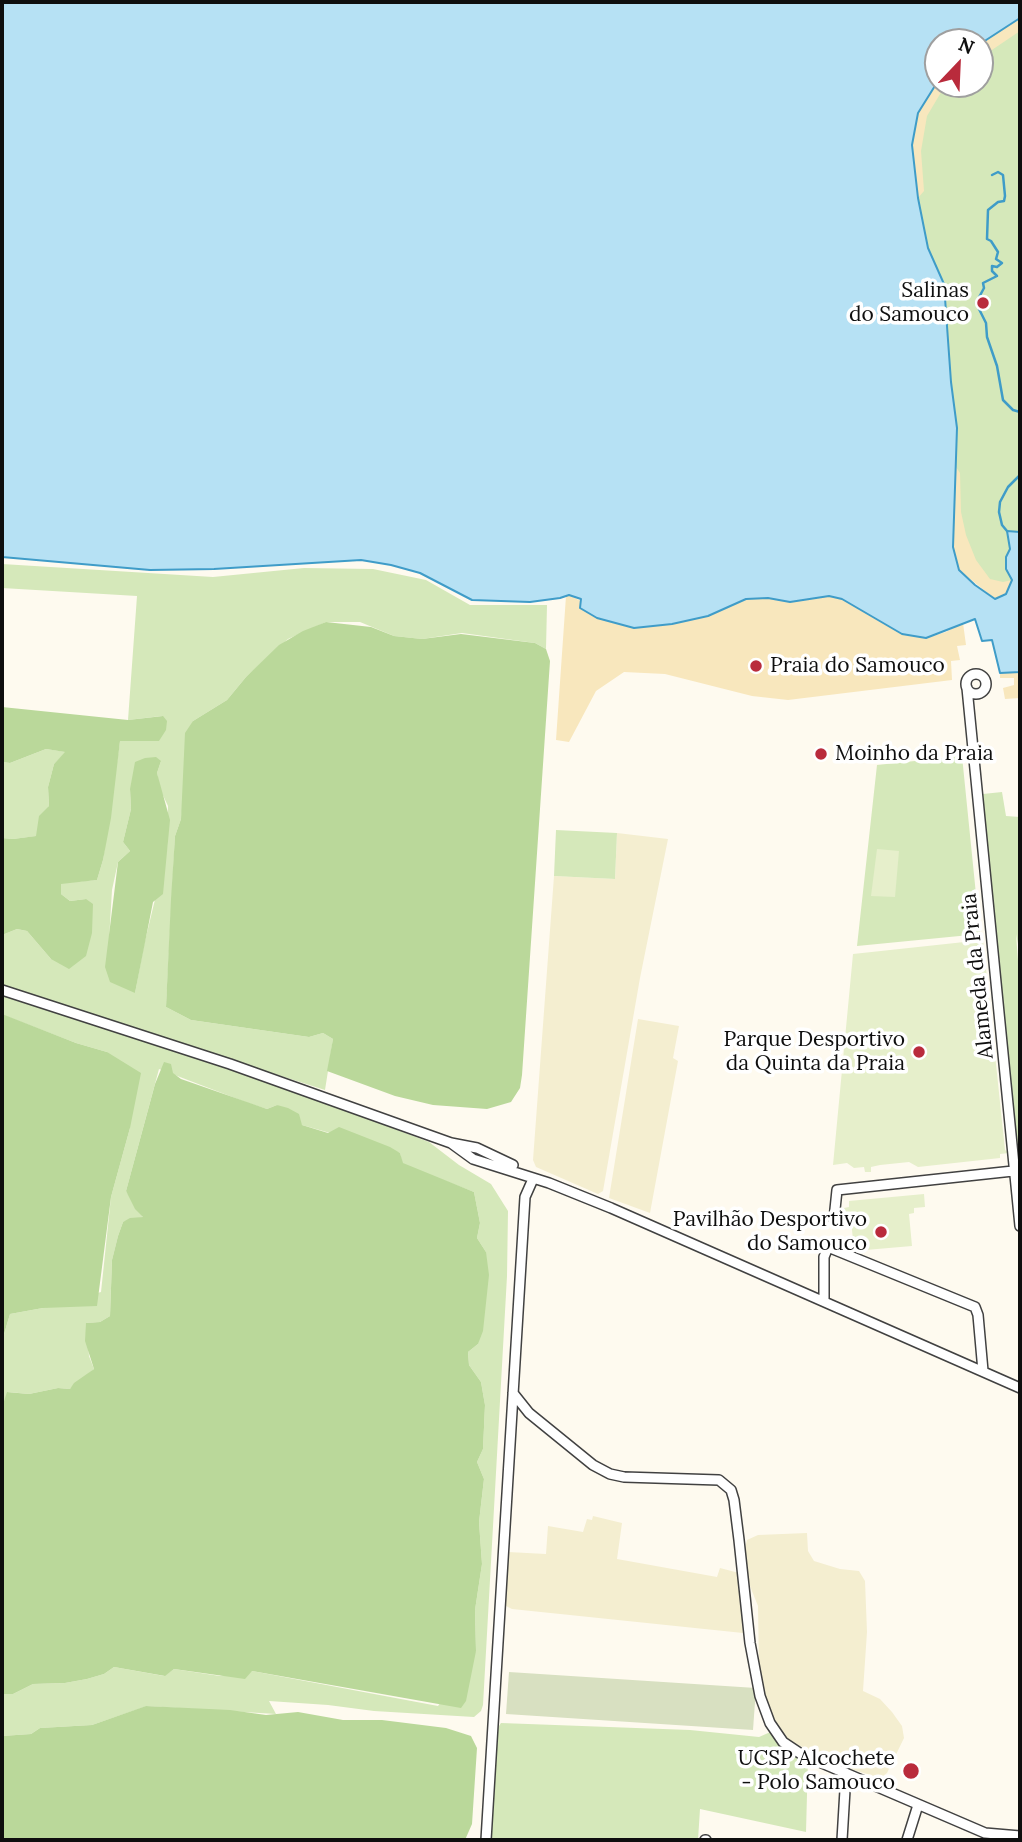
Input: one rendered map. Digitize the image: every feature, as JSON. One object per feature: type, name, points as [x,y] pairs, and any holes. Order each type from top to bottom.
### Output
[{"type":"street","points":[[978,675],[985,683],[981,692],[974,693],[967,688],[968,678],[978,675]]},
{"type":"street","name":"Alameda da Praia","points":[[967,688],[1020,1226]]},
{"type":"street","name":"Alameda da Praia","points":[[970,722],[971,704],[981,692]]},
{"type":"street","points":[[2,990],[230,1064],[451,1143],[489,1153],[536,1174],[549,1183]]},
{"type":"street","points":[[451,1143],[489,1165],[549,1183],[1020,1388]]},
{"type":"street","points":[[834,1219],[837,1190],[1013,1171]]},
{"type":"street","points":[[486,1840],[525,1197],[533,1179]]},
{"type":"street","points":[[824,1301],[824,1257],[828,1247],[975,1307],[983,1371]]},
{"type":"street","points":[[1004,1379],[1020,1381]]},
{"type":"street","points":[[513,1393],[529,1413],[593,1465],[610,1474],[724,1482],[733,1494],[750,1643],[760,1696],[770,1723],[783,1742],[801,1754],[984,1837],[1020,1836]]},
{"type":"street","points":[[511,1422],[521,1414],[529,1413]]},
{"type":"street","points":[[842,1840],[846,1773]]},
{"type":"street","points":[[907,1840],[918,1805]]},
{"type":"shaded area","points":[[617,833],[668,839],[640,978],[603,1191],[598,1194],[536,1167],[533,1160],[554,876],[615,879]]},
{"type":"shaded area","points":[[638,1019],[679,1026],[673,1058],[678,1061],[650,1213],[609,1198]]},
{"type":"shaded area","points":[[593,1516],[622,1523],[617,1559],[717,1577],[720,1568],[739,1573],[743,1633],[512,1609],[506,1606],[508,1552],[546,1554],[548,1526],[583,1532],[587,1519],[592,1520]]},
{"type":"shaded area","points":[[807,1533],[808,1551],[814,1561],[840,1569],[859,1571],[865,1581],[867,1632],[863,1691],[880,1699],[892,1712],[902,1726],[904,1738],[887,1773],[880,1778],[854,1770],[789,1741],[775,1720],[766,1698],[759,1670],[758,1606],[750,1586],[744,1552],[747,1540],[758,1535]]},
{"type":"green space","name":"Salinas do Samouco","points":[[1020,18],[1020,532],[1007,531],[1010,549],[1006,557],[1012,580],[1006,594],[953,547],[957,428],[944,284],[928,248],[918,198],[912,145],[931,98],[994,98],[994,35]]},
{"type":"green space","points":[[2,564],[213,577],[304,568],[373,569],[426,580],[470,605],[547,605],[546,649],[535,643],[462,633],[422,639],[394,636],[360,622],[326,622],[288,639],[246,677],[227,700],[193,721],[181,819],[175,836],[166,1007],[191,1020],[309,1037],[323,1033],[333,1039],[325,1090],[2,987],[2,935],[17,929],[27,931],[51,959],[86,899],[70,901],[61,894],[61,883],[97,880],[103,860],[120,741],[159,741],[162,716],[128,720],[137,596],[2,588]],"holes":[[[161,761],[157,773],[160,789],[168,806],[167,850],[135,993],[109,940],[112,890],[118,862],[130,851],[123,842],[131,809],[130,789]]]},
{"type":"green space","points":[[326,622],[371,627],[394,636],[422,639],[461,634],[535,643],[546,649],[550,661],[522,1075],[520,1088],[511,1102],[487,1109],[433,1105],[395,1096],[327,1071],[333,1039],[323,1033],[309,1037],[191,1020],[166,1007],[175,836],[181,819],[185,733],[193,721],[227,700],[279,645]]},
{"type":"green space","points":[[2,707],[128,720],[163,716],[167,721],[166,730],[159,741],[120,741],[111,818],[97,880],[61,884],[61,894],[70,901],[86,899],[93,904],[92,933],[86,956],[69,969],[51,959],[27,931],[17,929],[2,935],[2,838],[36,836],[39,816],[49,806],[48,787],[54,764],[65,752],[46,749],[10,763],[2,762]]},
{"type":"green space","points":[[46,749],[66,752],[54,764],[48,787],[49,806],[37,836],[2,838],[2,762],[10,763]]},
{"type":"green space","points":[[962,756],[980,934],[857,946],[877,765]]},
{"type":"green space","points":[[156,757],[161,761],[157,773],[170,820],[163,894],[153,902],[135,993],[110,982],[105,967],[118,862],[130,851],[123,842],[131,809],[130,789],[135,762]]},
{"type":"green space","points":[[1002,792],[1006,816],[1020,817],[1020,954],[1016,934],[1020,988],[1020,1216],[1005,1070],[983,794]]},
{"type":"green space","points":[[556,830],[617,833],[615,879],[554,876]]},
{"type":"green space","points":[[877,849],[899,851],[895,897],[871,896]]},
{"type":"green space","name":"Parque Desportivo da Quinta da Praia","points":[[983,940],[1005,1150],[1009,1153],[1000,1154],[1000,1158],[918,1167],[909,1162],[880,1165],[871,1167],[871,1172],[865,1172],[864,1167],[854,1168],[847,1163],[833,1165],[853,954]]},
{"type":"green space","points":[[2,996],[139,1037],[429,1142],[459,1165],[491,1184],[508,1211],[507,1276],[483,1705],[474,1717],[269,1701],[276,1714],[147,1706],[92,1725],[40,1728],[31,1734],[2,1736],[2,1694],[13,1694],[33,1684],[87,1679],[104,1674],[114,1667],[164,1676],[174,1669],[220,1676],[252,1671],[438,1706],[476,1651],[475,1610],[482,1564],[479,1522],[484,1479],[477,1462],[483,1449],[485,1405],[481,1382],[469,1365],[468,1352],[478,1344],[486,1252],[477,1238],[480,1223],[474,1192],[402,1163],[400,1153],[302,1125],[277,1105],[267,1109],[159,1069],[126,1191],[143,1217],[123,1222],[118,1236],[112,1260],[110,1316],[100,1322],[86,1323],[89,1356],[94,1369],[70,1389],[58,1388],[29,1394],[8,1392],[2,1407],[2,1341],[10,1314],[101,1292],[111,1197],[130,1128],[107,1052],[3,1015]]},
{"type":"green space","points":[[2,1014],[107,1052],[141,1073],[130,1128],[111,1197],[97,1306],[43,1308],[10,1314],[2,1341]]},
{"type":"green space","points":[[164,1062],[171,1064],[173,1073],[181,1079],[267,1109],[277,1105],[288,1108],[299,1114],[302,1125],[328,1133],[339,1127],[390,1147],[400,1153],[403,1163],[474,1192],[480,1223],[477,1238],[486,1252],[489,1275],[483,1331],[478,1344],[468,1352],[469,1365],[481,1382],[485,1405],[483,1449],[477,1462],[484,1479],[479,1522],[482,1564],[475,1610],[476,1651],[466,1701],[461,1708],[252,1671],[245,1679],[174,1669],[165,1676],[114,1667],[104,1674],[87,1679],[33,1684],[13,1694],[2,1694],[2,1407],[7,1392],[29,1394],[58,1388],[70,1389],[94,1369],[85,1341],[86,1323],[100,1322],[110,1316],[112,1260],[118,1236],[123,1222],[130,1218],[143,1217],[135,1209],[126,1191],[155,1084]]},
{"type":"green space","name":"Pavilhão Desportivo do Samouco","points":[[924,1194],[925,1207],[914,1208],[914,1213],[909,1214],[912,1246],[854,1251],[851,1219],[847,1219],[844,1208],[849,1207],[849,1201]]},
{"type":"green space","points":[[509,1672],[756,1688],[753,1730],[506,1714]]},
{"type":"green space","points":[[146,1706],[230,1710],[266,1715],[298,1712],[343,1720],[382,1720],[446,1728],[471,1736],[477,1748],[472,1824],[465,1840],[2,1840],[2,1736],[31,1734],[40,1728],[92,1725]]},
{"type":"green space","points":[[501,1723],[690,1730],[759,1737],[775,1730],[808,1757],[806,1832],[700,1809],[698,1840],[490,1840],[497,1729]]},
{"type":"sand","points":[[1020,18],[1020,31],[994,49],[994,35]]},
{"type":"sand","points":[[927,98],[938,98],[927,116],[921,151],[924,191],[918,198],[912,145],[918,113]]},
{"type":"sand","points":[[956,467],[960,473],[961,512],[976,560],[990,579],[1003,582],[1012,580],[1006,594],[995,599],[959,570],[953,547]]},
{"type":"sand","name":"Praia do Samouco","points":[[569,595],[634,628],[672,624],[707,616],[746,599],[768,598],[790,602],[829,596],[842,599],[902,634],[926,638],[963,623],[966,645],[957,646],[960,660],[951,661],[952,680],[788,700],[752,696],[665,674],[624,672],[596,691],[569,742],[556,740],[566,596]]},
{"type":"sand","points":[[1020,672],[1020,698],[1005,699],[1003,688],[1014,685],[1014,678],[1000,678],[1000,673]]},
{"type":"water","points":[[2,2],[1020,2],[1020,18],[994,35],[994,28],[924,28],[924,98],[927,98],[918,113],[912,145],[918,198],[928,248],[944,284],[957,428],[953,547],[959,570],[995,599],[1006,594],[1012,580],[1006,569],[1006,557],[1010,549],[1007,531],[1020,532],[1020,672],[1000,673],[992,640],[982,641],[975,619],[926,638],[902,634],[842,599],[829,596],[790,602],[768,598],[746,599],[708,616],[672,624],[634,628],[597,618],[580,608],[581,599],[569,595],[530,602],[472,600],[420,573],[361,560],[150,570],[2,557]]},
{"type":"waterway","points":[[992,175],[998,172],[1003,175],[1005,196],[1004,201],[988,210],[987,239],[998,252],[996,259],[1002,263],[997,267],[992,266],[992,271],[997,276],[983,283],[984,288],[976,303],[986,323],[1003,400],[1013,410],[1020,412]]},
{"type":"waterway","points":[[1007,531],[1002,525],[1000,502],[1008,487],[1020,475]]},
{"type":"place","name":"Salinas do Samouco","points":[[983,303]]},
{"type":"place","name":"Praia do Samouco","points":[[756,666]]},
{"type":"place","name":"Moinho da Praia","points":[[821,754]]},
{"type":"place","name":"Parque Desportivo da Quinta da Praia","points":[[919,1052]]},
{"type":"place","name":"Pavilhão Desportivo do Samouco","points":[[881,1232]]},
{"type":"place","name":"UCSP Alcochete - Polo Samouco","points":[[911,1771]]}]
